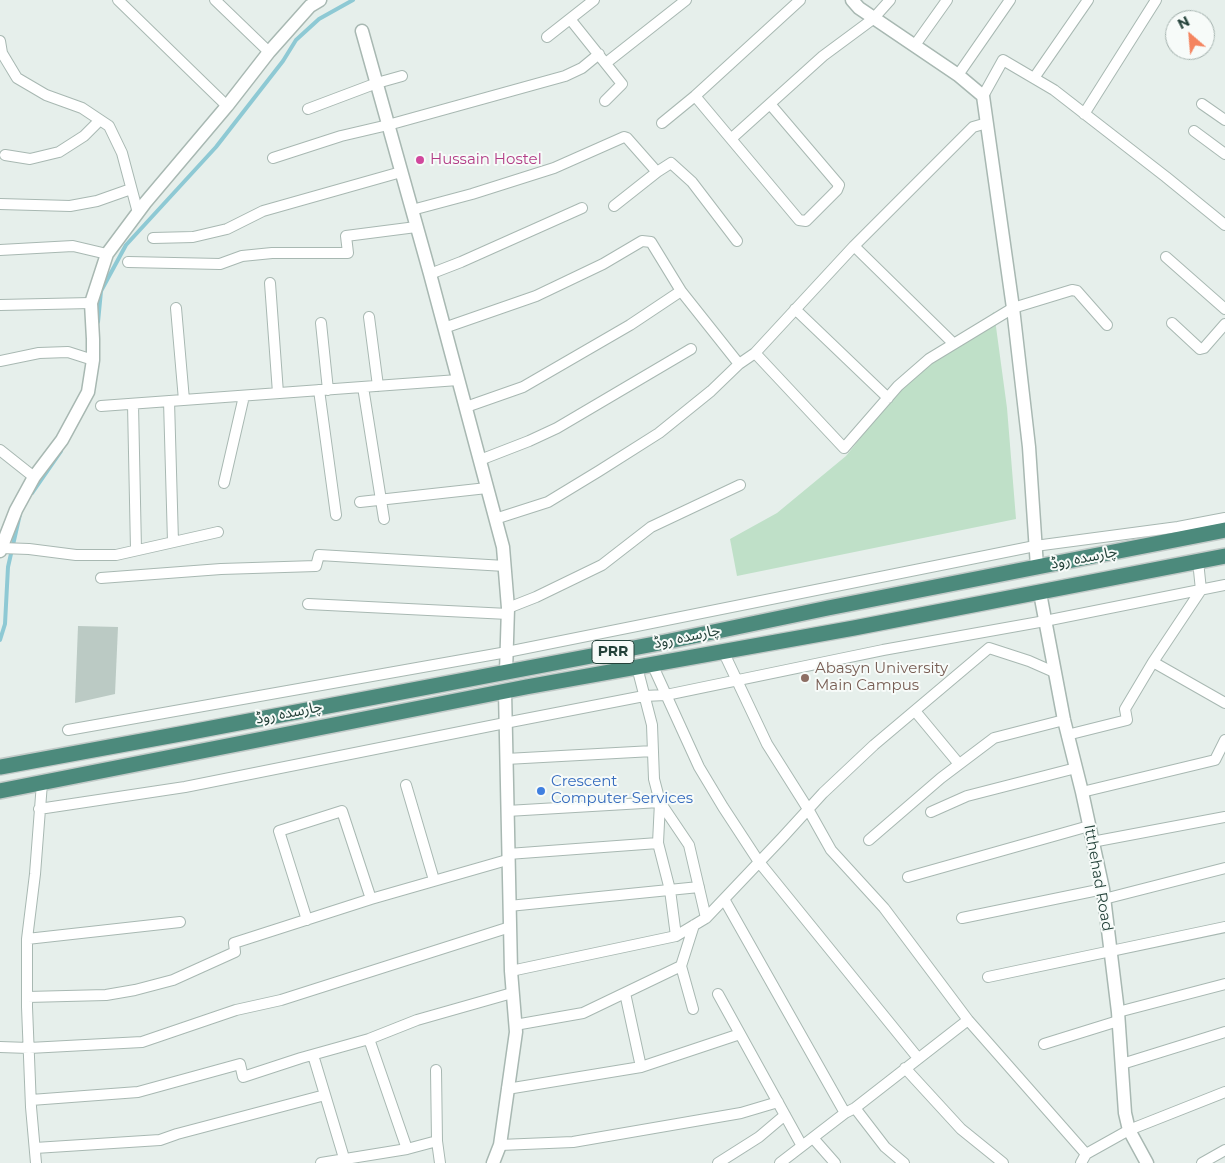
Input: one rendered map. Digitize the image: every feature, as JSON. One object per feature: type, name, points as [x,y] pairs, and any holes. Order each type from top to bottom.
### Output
[{"type":"highway","name":"چارسدہ روڈ","points":[[0,767],[506,672],[1225,530]]},
{"type":"highway","name":"چارسدہ روڈ","points":[[0,791],[505,691],[1040,593],[1225,556]]},
{"type":"highway","points":[[874,599],[878,623]]},
{"type":"street","points":[[118,0],[227,106]]},
{"type":"street","points":[[214,0],[269,52]]},
{"type":"street","points":[[218,532],[116,555],[76,555],[2,549],[16,510],[34,477],[62,440],[88,392],[93,360],[91,303],[107,254],[269,52],[310,6],[320,0]]},
{"type":"street","points":[[547,37],[594,0]]},
{"type":"street","points":[[606,63],[686,0]]},
{"type":"street","points":[[662,123],[695,96],[800,0]]},
{"type":"street","points":[[852,0],[873,19],[958,75],[983,96]]},
{"type":"street","points":[[732,138],[823,56],[873,19],[890,0]]},
{"type":"street","points":[[915,45],[946,0]]},
{"type":"street","points":[[958,75],[1010,0]]},
{"type":"street","points":[[1034,78],[1088,0]]},
{"type":"street","points":[[1084,114],[1156,0]]},
{"type":"street","points":[[570,19],[622,84],[605,101]]},
{"type":"street","points":[[362,31],[430,274],[503,547],[508,611],[506,672]]},
{"type":"street","points":[[0,41],[2,53],[16,78],[46,95],[82,108],[110,126],[122,153],[138,213]]},
{"type":"street","points":[[273,158],[341,136],[566,76],[582,68],[599,54]]},
{"type":"street","points":[[1037,567],[1029,447],[1013,308],[983,96],[1004,60],[1054,90],[1225,225]]},
{"type":"street","points":[[308,109],[376,83],[402,76]]},
{"type":"street","points":[[695,96],[799,220],[802,221],[808,219],[837,190],[839,184],[770,104]]},
{"type":"street","points":[[1202,104],[1225,120]]},
{"type":"street","points":[[5,155],[30,159],[59,152],[84,136],[100,120]]},
{"type":"street","points":[[495,519],[548,502],[659,433],[711,391],[739,364],[755,353],[854,246],[974,127],[987,123]]},
{"type":"street","points":[[1194,131],[1225,154]]},
{"type":"street","points":[[412,210],[472,194],[554,168],[624,137],[657,172]]},
{"type":"street","points":[[614,206],[657,172],[669,164],[673,164],[692,182],[737,241]]},
{"type":"street","points":[[153,238],[194,237],[227,229],[263,211],[401,172]]},
{"type":"street","points":[[0,204],[70,206],[97,201],[131,189]]},
{"type":"street","points":[[430,274],[582,208]]},
{"type":"street","points":[[128,262],[220,264],[242,256],[272,253],[348,253],[346,236],[416,227]]},
{"type":"street","points":[[444,328],[536,296],[603,264],[642,242],[651,242],[681,291],[739,364]]},
{"type":"street","points":[[0,250],[73,246],[107,254]]},
{"type":"street","points":[[854,246],[953,343]]},
{"type":"street","points":[[1166,257],[1225,309]]},
{"type":"street","points":[[270,283],[278,393]]},
{"type":"street","points":[[755,353],[844,448],[898,386],[929,359],[1013,308],[1072,290],[1077,291],[1107,325]]},
{"type":"street","points":[[466,407],[523,387],[630,325],[681,291]]},
{"type":"street","points":[[0,305],[91,303]]},
{"type":"street","points":[[176,308],[184,400]]},
{"type":"street","points":[[795,309],[888,398]]},
{"type":"street","points":[[368,317],[378,386]]},
{"type":"street","points":[[321,323],[324,390],[336,515]]},
{"type":"street","points":[[1172,323],[1200,349],[1204,348],[1225,324]]},
{"type":"street","points":[[480,460],[557,428],[691,349]]},
{"type":"street","points":[[0,361],[39,353],[68,352],[93,360]]},
{"type":"street","points":[[101,406],[458,380]]},
{"type":"street","points":[[363,387],[384,519]]},
{"type":"street","points":[[224,483],[244,396]]},
{"type":"street","points":[[169,401],[172,542]]},
{"type":"street","points":[[133,404],[136,550]]},
{"type":"street","points":[[0,450],[34,477]]},
{"type":"street","points":[[308,604],[508,611],[602,565],[651,528],[740,485]]},
{"type":"street","points":[[360,502],[487,488]]},
{"type":"street","points":[[68,730],[507,652],[1035,546],[1178,527],[1225,518]]},
{"type":"street","points":[[101,578],[221,569],[316,566],[319,555],[504,566]]},
{"type":"street","points":[[1068,735],[1127,720],[1124,709],[1201,590],[1198,561]]},
{"type":"street","points":[[40,809],[185,787],[505,722],[644,696],[666,695],[883,650],[1044,621],[1225,585]]},
{"type":"street","name":"Itthehad Road","points":[[1040,593],[1064,720],[1090,826],[1103,894],[1118,1017],[1125,1113],[1129,1130],[1147,1163]]},
{"type":"street","points":[[510,971],[676,936],[706,918],[823,793],[868,751],[989,648],[1029,660],[1054,672]]},
{"type":"street","points":[[723,651],[767,744],[808,809],[831,850],[884,908],[968,1020],[1084,1159],[1129,1130],[1225,1092]]},
{"type":"street","points":[[1153,662],[1225,703]]},
{"type":"street","points":[[644,666],[666,695],[699,767],[759,862],[918,1058]]},
{"type":"street","points":[[644,666],[644,696],[652,725],[654,780],[660,802],[658,843],[670,890],[676,936]]},
{"type":"street","points":[[493,1163],[500,1145],[516,1032],[510,971],[505,691]]},
{"type":"street","points":[[915,711],[959,764]]},
{"type":"street","points":[[869,840],[959,764],[994,738],[1064,720]]},
{"type":"street","points":[[1216,760],[1225,740]]},
{"type":"street","points":[[506,759],[653,751]]},
{"type":"street","points":[[1082,792],[1216,760],[1225,765]]},
{"type":"street","points":[[931,812],[967,796],[1076,768]]},
{"type":"street","points":[[36,1163],[31,1100],[27,939],[42,783]]},
{"type":"street","points":[[406,785],[434,880]]},
{"type":"street","points":[[507,811],[660,802]]},
{"type":"street","points":[[660,802],[689,844],[706,918]]},
{"type":"street","points":[[307,920],[279,831],[342,811],[370,899]]},
{"type":"street","points":[[1092,842],[1225,817]]},
{"type":"street","points":[[908,876],[1090,826]]},
{"type":"street","points":[[27,997],[106,994],[135,990],[173,980],[235,952],[234,943],[508,857],[658,843]]},
{"type":"street","points":[[962,918],[1103,894],[1225,868]]},
{"type":"street","points":[[509,906],[699,887]]},
{"type":"street","points":[[724,899],[845,1113]]},
{"type":"street","points":[[27,939],[180,922]]},
{"type":"street","points":[[693,1009],[681,966],[694,925]]},
{"type":"street","points":[[0,1047],[29,1048],[142,1042],[236,1010],[282,1000],[510,927]]},
{"type":"street","points":[[988,976],[1225,927]]},
{"type":"street","points":[[516,1025],[583,1013],[681,966]]},
{"type":"street","points":[[1044,1044],[1118,1017],[1225,984]]},
{"type":"street","points":[[31,1100],[138,1092],[240,1064],[242,1076],[369,1039],[417,1020],[512,993]]},
{"type":"street","points":[[625,993],[641,1067]]},
{"type":"street","points":[[718,994],[802,1146]]},
{"type":"street","points":[[781,1163],[968,1020]]},
{"type":"street","points":[[1122,1064],[1225,1032]]},
{"type":"street","points":[[507,1089],[641,1067],[740,1034]]},
{"type":"street","points":[[369,1039],[407,1149]]},
{"type":"street","points":[[313,1055],[344,1158]]},
{"type":"street","points":[[905,1068],[961,1129],[1003,1163]]},
{"type":"street","points":[[436,1070],[437,1141],[440,1163]]},
{"type":"street","points":[[35,1148],[160,1140],[325,1095]]},
{"type":"street","points":[[500,1145],[573,1142],[741,1113],[778,1102]]},
{"type":"street","points":[[855,1108],[885,1147],[904,1163]]},
{"type":"street","points":[[718,1163],[759,1137],[785,1115]]},
{"type":"street","points":[[813,1138],[835,1163]]},
{"type":"street","points":[[321,1163],[407,1149],[437,1141]]},
{"type":"street","points":[[1202,1163],[1225,1150]]},
{"type":"green space","points":[[994,312],[1007,408],[1016,519],[737,576],[730,539],[777,513],[846,456],[902,386]]},
{"type":"building","points":[[78,626],[118,627],[115,694],[75,703]]},
{"type":"waterway","points":[[98,322],[101,291],[126,245],[216,147],[283,61],[296,40],[319,19],[353,0]]},
{"type":"waterway","points":[[32,493],[61,451]]},
{"type":"waterway","points":[[0,640],[5,624],[8,567],[20,514]]},
{"type":"place","name":"Hussain Hostel","points":[[420,160]]},
{"type":"place","name":"Abasyn University Main Campus","points":[[805,678]]},
{"type":"place","name":"Crescent Computer Services","points":[[541,791]]}]
